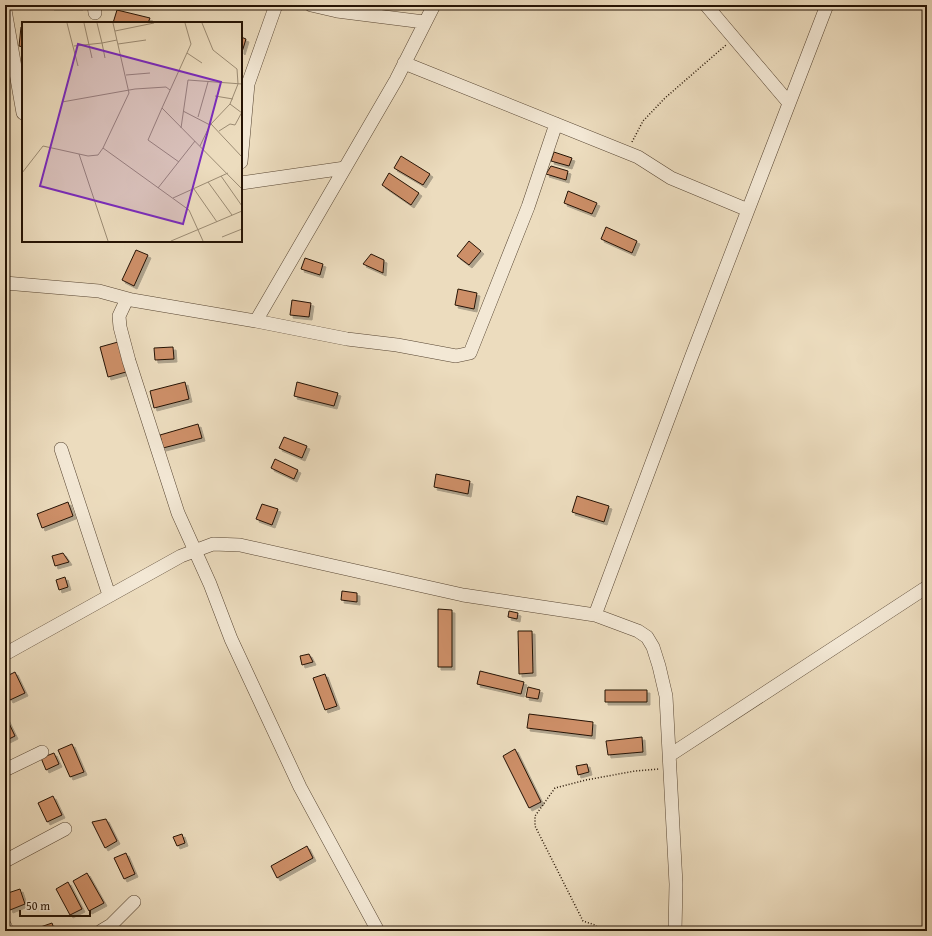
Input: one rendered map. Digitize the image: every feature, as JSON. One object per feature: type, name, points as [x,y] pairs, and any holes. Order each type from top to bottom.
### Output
[{"type":"street","points":[[242,136],[244,84],[276,5]]},
{"type":"street","points":[[311,5],[337,11],[424,22]]},
{"type":"street","points":[[256,321],[345,168],[404,63],[434,5]]},
{"type":"street","points":[[706,5],[789,103]]},
{"type":"street","points":[[595,615],[827,5]]},
{"type":"street","points":[[5,10],[20,79],[22,102]]},
{"type":"street","points":[[404,63],[638,157],[671,178],[748,210]]},
{"type":"street","points":[[5,283],[100,291],[127,299],[256,321],[347,339],[397,345],[456,356],[470,353],[528,207],[556,124]]},
{"type":"street","points":[[242,183],[345,168]]},
{"type":"street","points":[[127,299],[119,316],[122,334],[161,464],[178,514],[210,584],[231,639],[300,787],[378,931]]},
{"type":"street","points":[[60,449],[110,595]]},
{"type":"street","points":[[5,654],[157,568],[194,550],[213,544],[240,546],[463,595],[595,615],[638,631],[647,637],[653,647],[666,696],[676,884],[675,931]]},
{"type":"street","points":[[670,755],[927,587]]},
{"type":"street","points":[[5,770],[42,752]]},
{"type":"street","points":[[5,861],[65,829]]},
{"type":"street","points":[[101,931],[111,925],[134,902]]},
{"type":"street","points":[[5,926],[8,931]]},
{"type":"path","points":[[627,153],[642,121],[665,98],[734,38]]},
{"type":"path","points":[[602,931],[595,925],[583,921],[536,826],[535,816],[555,788],[586,780],[636,771],[671,768]]},
{"type":"building","points":[[51,5],[80,5],[80,7],[51,7]]},
{"type":"building","points":[[117,10],[150,18],[148,22],[113,22]]},
{"type":"building","points":[[21,27],[22,27],[22,47],[19,46]]},
{"type":"building","points":[[242,37],[246,39],[242,52]]},
{"type":"building","points":[[554,152],[572,158],[569,166],[551,161]]},
{"type":"building","points":[[401,156],[430,174],[423,185],[394,168]]},
{"type":"building","points":[[551,166],[568,171],[566,180],[546,174]]},
{"type":"building","points":[[389,173],[419,193],[411,205],[382,185]]},
{"type":"building","points":[[568,191],[597,203],[592,214],[564,203]]},
{"type":"building","points":[[606,227],[637,241],[632,253],[601,239]]},
{"type":"building","points":[[469,241],[481,251],[469,265],[457,256]]},
{"type":"building","points":[[136,250],[148,255],[134,286],[122,280]]},
{"type":"building","points":[[371,254],[384,260],[383,273],[363,264]]},
{"type":"building","points":[[305,258],[323,264],[320,275],[301,269]]},
{"type":"building","points":[[458,289],[477,293],[474,309],[455,305]]},
{"type":"building","points":[[292,300],[311,303],[309,317],[290,315]]},
{"type":"building","points":[[118,342],[126,372],[108,377],[100,347]]},
{"type":"building","points":[[173,347],[174,359],[155,360],[154,348]]},
{"type":"building","points":[[185,382],[189,399],[154,408],[150,391]]},
{"type":"building","points":[[297,382],[338,393],[334,406],[294,396]]},
{"type":"building","points":[[198,424],[202,438],[163,448],[160,435]]},
{"type":"building","points":[[284,437],[307,446],[302,458],[279,448]]},
{"type":"building","points":[[275,459],[298,470],[294,479],[271,468]]},
{"type":"building","points":[[436,474],[470,481],[468,494],[434,487]]},
{"type":"building","points":[[577,496],[609,506],[604,522],[572,512]]},
{"type":"building","points":[[68,502],[73,516],[42,528],[37,514]]},
{"type":"building","points":[[262,504],[278,509],[272,525],[256,519]]},
{"type":"building","points":[[63,553],[69,562],[55,566],[52,556]]},
{"type":"building","points":[[65,577],[68,587],[59,590],[56,580]]},
{"type":"building","points":[[342,591],[357,593],[357,602],[341,600]]},
{"type":"building","points":[[438,609],[452,610],[452,667],[438,667]]},
{"type":"building","points":[[509,611],[518,613],[517,619],[508,617]]},
{"type":"building","points":[[518,631],[532,631],[533,673],[519,674]]},
{"type":"building","points":[[309,654],[313,662],[302,665],[300,656]]},
{"type":"building","points":[[480,671],[524,682],[521,694],[477,684]]},
{"type":"building","points":[[15,672],[25,693],[10,700],[5,690],[5,677]]},
{"type":"building","points":[[325,674],[337,706],[325,710],[313,678]]},
{"type":"building","points":[[528,687],[540,690],[538,699],[526,697]]},
{"type":"building","points":[[605,690],[647,690],[647,702],[605,702]]},
{"type":"building","points":[[529,714],[593,722],[592,736],[527,728]]},
{"type":"building","points":[[5,715],[15,736],[5,741]]},
{"type":"building","points":[[642,737],[643,752],[608,755],[606,741]]},
{"type":"building","points":[[72,744],[84,772],[70,777],[58,750]]},
{"type":"building","points":[[515,749],[541,802],[529,808],[503,756]]},
{"type":"building","points":[[54,753],[59,764],[46,770],[41,758]]},
{"type":"building","points":[[587,764],[589,772],[578,775],[576,766]]},
{"type":"building","points":[[53,796],[62,815],[47,822],[38,803]]},
{"type":"building","points":[[106,819],[117,841],[105,848],[92,822]]},
{"type":"building","points":[[182,834],[185,843],[177,846],[173,837]]},
{"type":"building","points":[[307,846],[313,858],[277,878],[271,866]]},
{"type":"building","points":[[126,853],[135,874],[124,879],[114,858]]},
{"type":"building","points":[[87,873],[104,903],[89,911],[73,881]]},
{"type":"building","points":[[68,882],[82,909],[70,915],[56,889]]},
{"type":"building","points":[[20,889],[25,904],[10,910],[5,894]]},
{"type":"building","points":[[52,923],[55,931],[29,931]]}]
